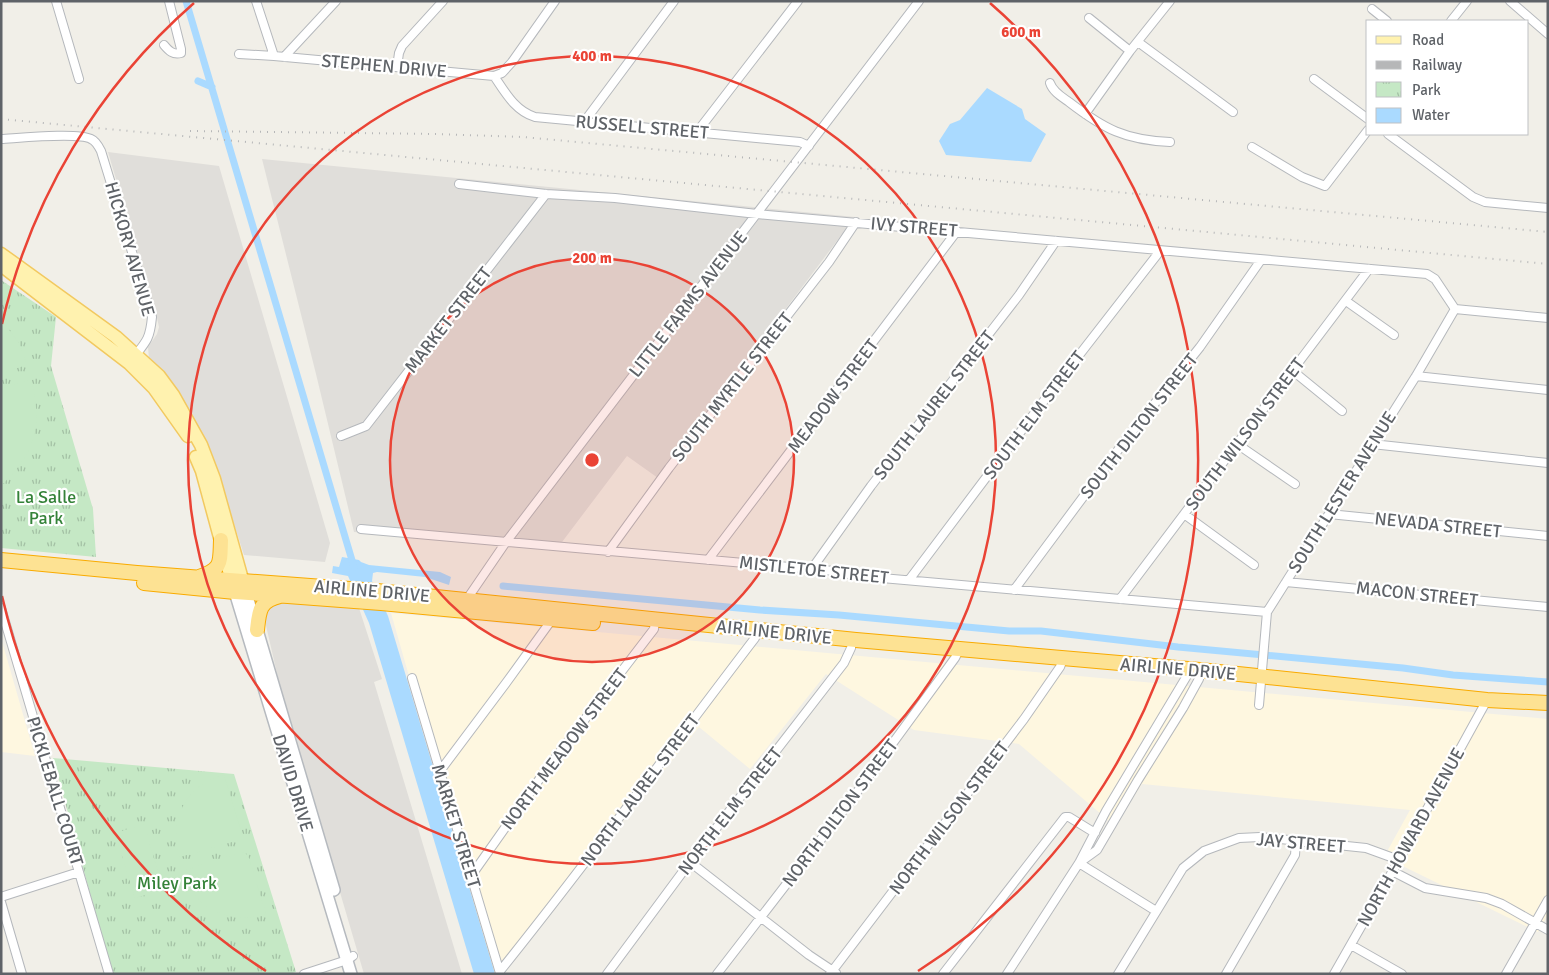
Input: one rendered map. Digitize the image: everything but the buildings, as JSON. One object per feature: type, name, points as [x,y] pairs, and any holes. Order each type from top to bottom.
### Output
[{"type":"highway","points":[[198,577],[211,573],[217,568],[220,560],[221,540]]},
{"type":"highway","name":"AIRLINE DRIVE","points":[[1,560],[198,577],[280,596],[360,596]]},
{"type":"highway","name":"AIRLINE DRIVE","points":[[1,568],[379,597],[756,635],[1062,663],[1194,674],[1262,676],[1548,712]]},
{"type":"highway","points":[[257,630],[259,613],[263,604],[270,598],[280,596]]},
{"type":"highway","name":"AIRLINE DRIVE","points":[[756,635],[851,648],[957,654]]},
{"type":"highway","name":"AIRLINE DRIVE","points":[[1485,703],[1548,703]]},
{"type":"main road","points":[[1,254],[116,337],[154,388],[188,437],[202,471],[221,540],[239,586]]},
{"type":"main road","points":[[1,265],[159,376],[173,395],[201,444],[214,479],[239,586]]},
{"type":"main road","name":"DAVID DRIVE","points":[[239,586],[257,630],[350,958],[351,974]]},
{"type":"main road","name":"DAVID DRIVE","points":[[239,586],[350,958],[358,974]]},
{"type":"street","points":[[56,1],[79,79]]},
{"type":"street","points":[[164,45],[170,52],[181,53],[169,1]]},
{"type":"street","points":[[256,1],[274,56]]},
{"type":"street","points":[[284,57],[336,1]]},
{"type":"street","points":[[397,67],[402,46],[443,1]]},
{"type":"street","points":[[494,76],[502,73],[512,62],[555,1]]},
{"type":"street","points":[[584,122],[674,1]]},
{"type":"street","points":[[697,132],[798,1]]},
{"type":"street","name":"LITTLE FARMS AVENUE","points":[[464,605],[506,542],[919,1]]},
{"type":"street","points":[[1085,114],[1130,51],[1170,1]]},
{"type":"street","points":[[1452,20],[1467,1]]},
{"type":"street","points":[[1510,1],[1548,34]]},
{"type":"street","points":[[1372,9],[1386,20]]},
{"type":"street","points":[[1089,18],[1130,51]]},
{"type":"street","points":[[1138,42],[1233,112]]},
{"type":"street","name":"STEPHEN DRIVE","points":[[239,54],[494,76]]},
{"type":"street","name":"RUSSELL STREET","points":[[494,76],[515,106],[528,115],[535,117],[800,142],[809,146]]},
{"type":"street","points":[[1314,79],[1366,118]]},
{"type":"street","points":[[1050,83],[1054,90],[1085,114],[1110,130],[1129,137],[1170,142]]},
{"type":"street","points":[[1252,147],[1302,177],[1325,186],[1366,133]]},
{"type":"street","points":[[1389,135],[1478,199],[1485,202],[1548,208]]},
{"type":"street","name":"HICKORY AVENUE","points":[[1,139],[49,136],[81,137],[91,139],[102,151],[152,317],[151,332],[148,339],[132,358]]},
{"type":"street","name":"IVY STREET","points":[[459,184],[546,194],[615,198],[757,214],[1426,274],[1435,279],[1455,309]]},
{"type":"street","name":"MARKET STREET","points":[[341,436],[366,426],[546,194]]},
{"type":"street","name":"SOUTH MYRTLE STREET","points":[[608,552],[669,468],[829,262],[856,222]]},
{"type":"street","name":"MEADOW STREET","points":[[708,560],[957,231]]},
{"type":"street","name":"SOUTH LAUREL STREET","points":[[811,570],[871,486],[1019,295],[1056,241]]},
{"type":"street","name":"SOUTH ELM STREET","points":[[909,580],[1052,390],[1160,251]]},
{"type":"street","name":"SOUTH DILTON STREET","points":[[1014,590],[1128,438],[1200,347],[1262,260]]},
{"type":"street","name":"SOUTH WILSON STREET","points":[[1120,599],[1346,301],[1368,269]]},
{"type":"street","points":[[1346,301],[1394,335]]},
{"type":"street","points":[[1455,309],[1548,318]]},
{"type":"street","name":"SOUTH LESTER AVENUE","points":[[1259,705],[1267,612],[1416,376],[1455,309]]},
{"type":"street","points":[[1293,371],[1342,411]]},
{"type":"street","points":[[1416,376],[1548,390]]},
{"type":"street","points":[[1238,444],[1295,484]]},
{"type":"street","points":[[1372,444],[1548,463]]},
{"type":"street","points":[[1184,514],[1254,565]]},
{"type":"street","name":"NEVADA STREET","points":[[1329,514],[1548,536]]},
{"type":"street","name":"MISTLETOE STREET","points":[[361,529],[1267,612]]},
{"type":"street","name":"MACON STREET","points":[[1286,582],[1548,607]]},
{"type":"street","name":"PICKLEBALL COURT","points":[[1,608],[109,974]]},
{"type":"street","points":[[440,771],[554,615]]},
{"type":"street","name":"NORTH MEADOW STREET","points":[[471,876],[543,774],[654,625]]},
{"type":"street","name":"NORTH LAUREL STREET","points":[[500,973],[633,802],[756,635]]},
{"type":"street","name":"NORTH ELM STREET","points":[[607,974],[690,862],[844,663],[851,648]]},
{"type":"street","name":"NORTH DILTON STREET","points":[[718,974],[849,803],[957,654]]},
{"type":"street","name":"NORTH WILSON STREET","points":[[833,973],[1027,714],[1062,663]]},
{"type":"street","points":[[1007,974],[1079,863],[1106,811],[1156,727],[1194,674]]},
{"type":"street","points":[[1079,863],[1097,850],[1167,735],[1194,674]]},
{"type":"street","name":"MARKET STREET","points":[[412,678],[500,973]]},
{"type":"street","name":"NORTH HOWARD AVENUE","points":[[1334,974],[1485,703]]},
{"type":"street","points":[[1156,727],[1167,735]]},
{"type":"street","points":[[1139,756],[1149,762]]},
{"type":"street","points":[[943,974],[1066,817],[1095,833]]},
{"type":"street","name":"JAY STREET","points":[[1118,974],[1184,868],[1204,851],[1239,838],[1260,837],[1366,848],[1399,860]]},
{"type":"street","points":[[1226,974],[1295,855],[1296,842]]},
{"type":"street","points":[[690,862],[833,973]]},
{"type":"street","points":[[1079,863],[1156,911]]},
{"type":"street","points":[[1,897],[79,872]]},
{"type":"street","points":[[1392,872],[1425,888],[1486,898],[1502,904],[1548,930]]},
{"type":"street","points":[[1506,974],[1548,900]]},
{"type":"street","points":[[1,902],[22,974]]},
{"type":"street","points":[[1351,945],[1402,974]]},
{"type":"street","points":[[304,974],[350,958]]},
{"type":"shaded area","points":[[108,152],[219,166],[330,543],[325,562],[244,555],[216,468],[149,359],[148,347],[157,334],[159,327]]},
{"type":"shaded area","points":[[262,159],[855,217],[658,478],[627,456],[556,550],[354,532]]},
{"type":"shaded area","points":[[274,601],[359,608],[382,679],[374,682],[462,974],[364,974],[282,695],[264,617],[265,607]]},
{"type":"shaded area","points":[[391,613],[1548,719],[1548,914],[1538,932],[1384,857],[1410,810],[1142,784],[1115,826],[1019,744],[914,730],[826,674],[750,769],[699,727],[499,974],[494,974]]},
{"type":"shaded area","points":[[1,638],[35,756],[1,752]]},
{"type":"green space","name":"La Salle Park","points":[[1,280],[56,317],[51,366],[93,509],[96,557],[1,548]]},
{"type":"green space","points":[[1,319],[19,343],[27,365],[1,373]]},
{"type":"green space","points":[[31,379],[36,411],[34,437],[22,462],[1,486],[1,388]]},
{"type":"green space","name":"Miley Park","points":[[53,758],[234,774],[296,972],[289,974],[112,974]]},
{"type":"green space","points":[[224,775],[242,834],[239,840],[180,857],[176,831],[178,818],[183,806],[190,795],[200,786],[211,779]]},
{"type":"green space","points":[[144,824],[163,890],[135,898],[115,833]]},
{"type":"green space","points":[[242,852],[248,855],[266,914],[240,918],[215,911],[195,895],[183,871]]},
{"type":"water","points":[[987,88],[1022,109],[1025,119],[1046,134],[1031,162],[946,155],[939,141],[950,124],[960,120]]},
{"type":"water","points":[[342,557],[359,560],[369,565],[440,572],[451,577],[449,585],[425,577],[377,572],[373,573],[372,581],[388,616],[495,974],[474,974],[369,623],[348,576],[332,573],[333,566],[339,567]]},
{"type":"waterway","points":[[186,1],[354,567]]},
{"type":"waterway","points":[[198,81],[212,87]]},
{"type":"waterway","points":[[503,586],[1009,631],[1041,631],[1178,647],[1403,668],[1453,675],[1548,682]]},
{"type":"railway","points":[[1,119],[1548,264]]},
{"type":"railway","points":[[190,131],[523,137],[1548,232]]}]
